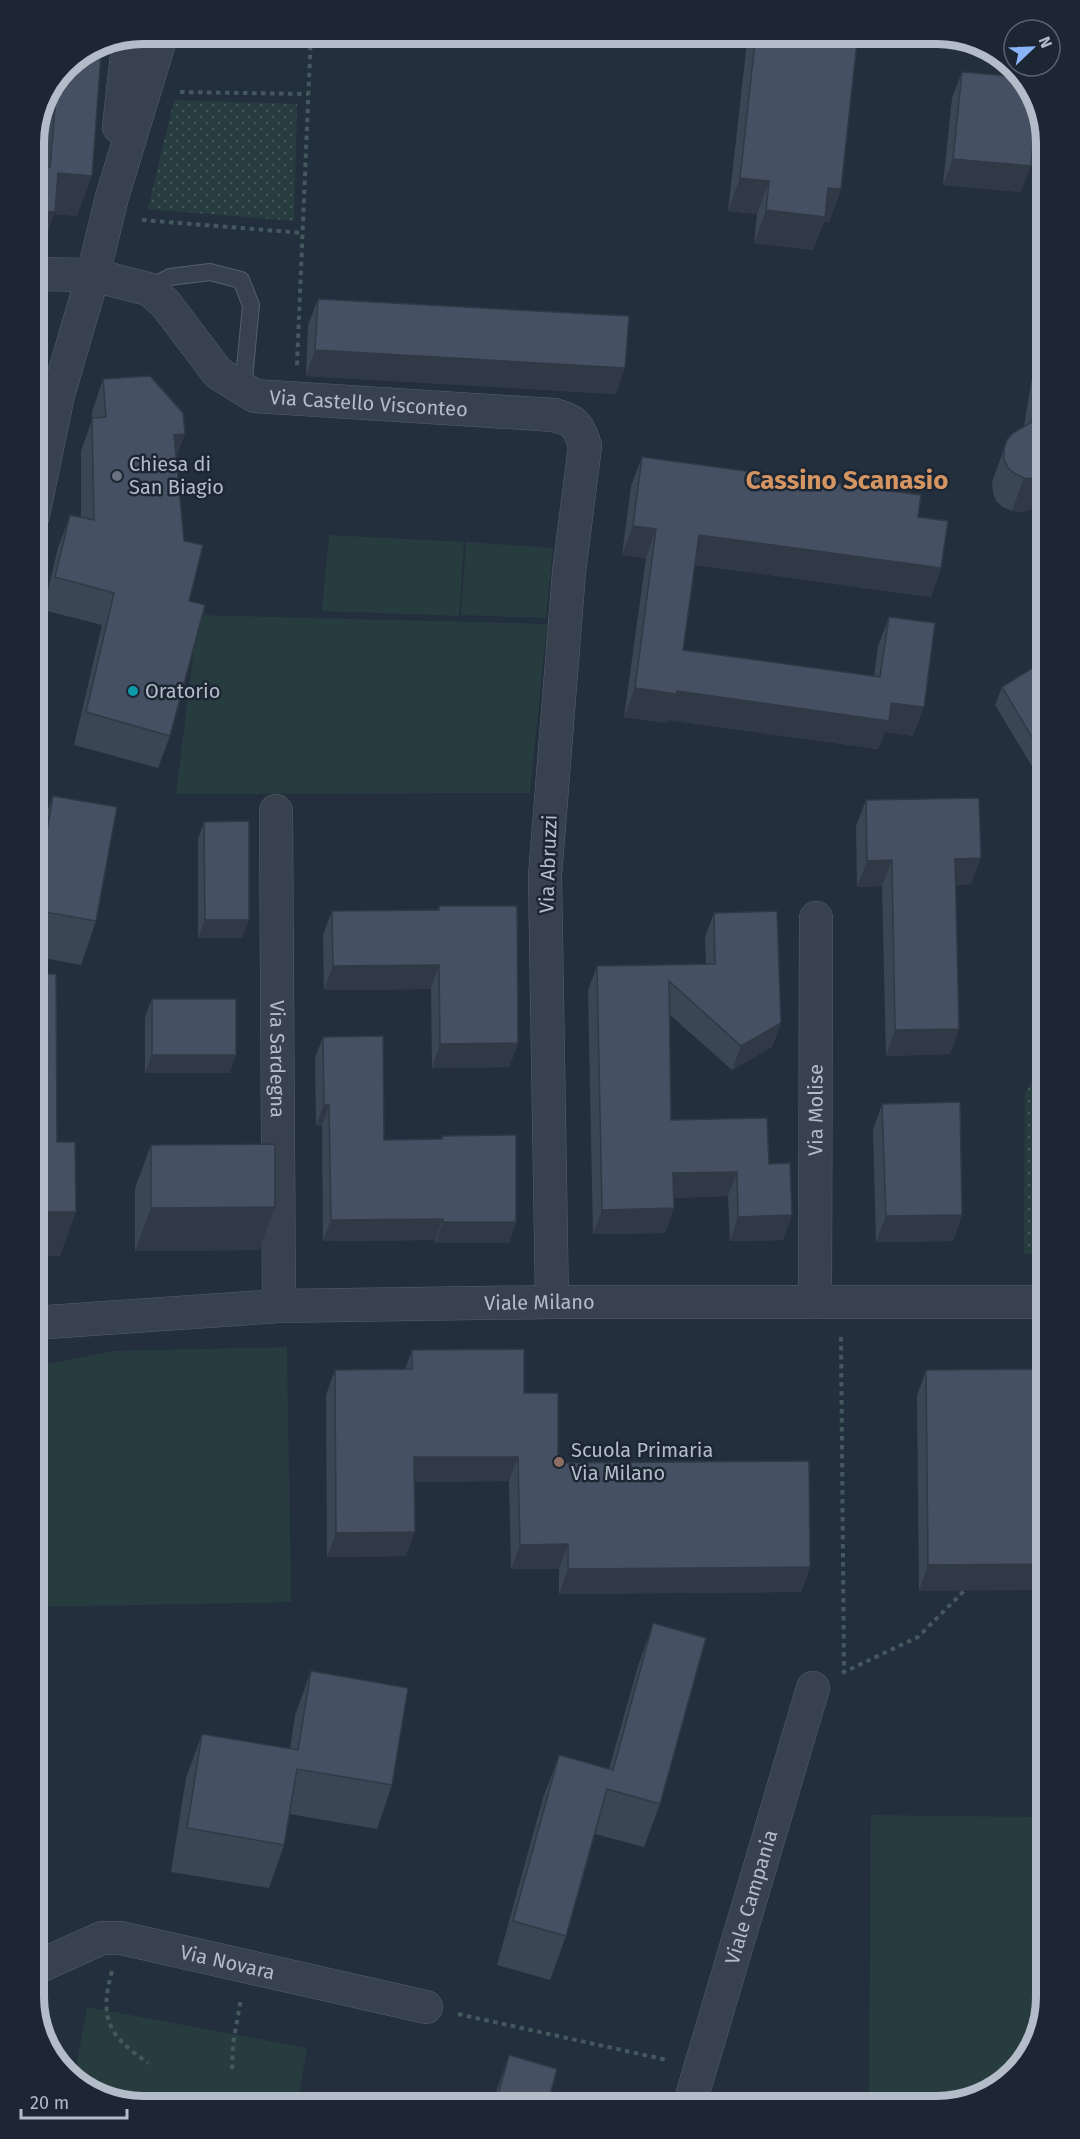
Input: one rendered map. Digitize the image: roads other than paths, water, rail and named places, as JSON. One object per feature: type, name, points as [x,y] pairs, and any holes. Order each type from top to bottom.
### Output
[{"type":"street","points":[[112,197],[159,44]]},
{"type":"street","points":[[44,457],[58,395],[105,231],[112,197],[128,45]]},
{"type":"street","name":"Via Castello Visconteo","points":[[44,274],[93,275],[148,289],[165,303],[218,373],[255,396],[554,415],[569,419],[579,428]]},
{"type":"street","name":"Via Abruzzi","points":[[552,1302],[545,876],[569,572],[585,446],[579,428]]},
{"type":"street","name":"Via Sardegna","points":[[276,811],[279,1306]]},
{"type":"street","name":"Via Molise","points":[[816,918],[828,1303]]},
{"type":"street","name":"Viale Milano","points":[[44,1322],[279,1306],[552,1302],[1036,1302]]},
{"type":"street","name":"Viale Campania","points":[[692,2096],[813,1688]]},
{"type":"street","name":"Via Novara","points":[[44,1964],[102,1938],[121,1938],[426,2007]]},
{"type":"lane","points":[[148,289],[170,277],[210,272],[241,280],[251,305],[243,389]]},
{"type":"place","name":"Chiesa di San Biagio","points":[[117,476]]},
{"type":"place","name":"Oratorio","points":[[133,691]]},
{"type":"place","name":"Scuola Primaria Via Milano","points":[[559,1462]]},
{"type":"district","name":"Cassino Scanasio","points":[[847,480]]}]
